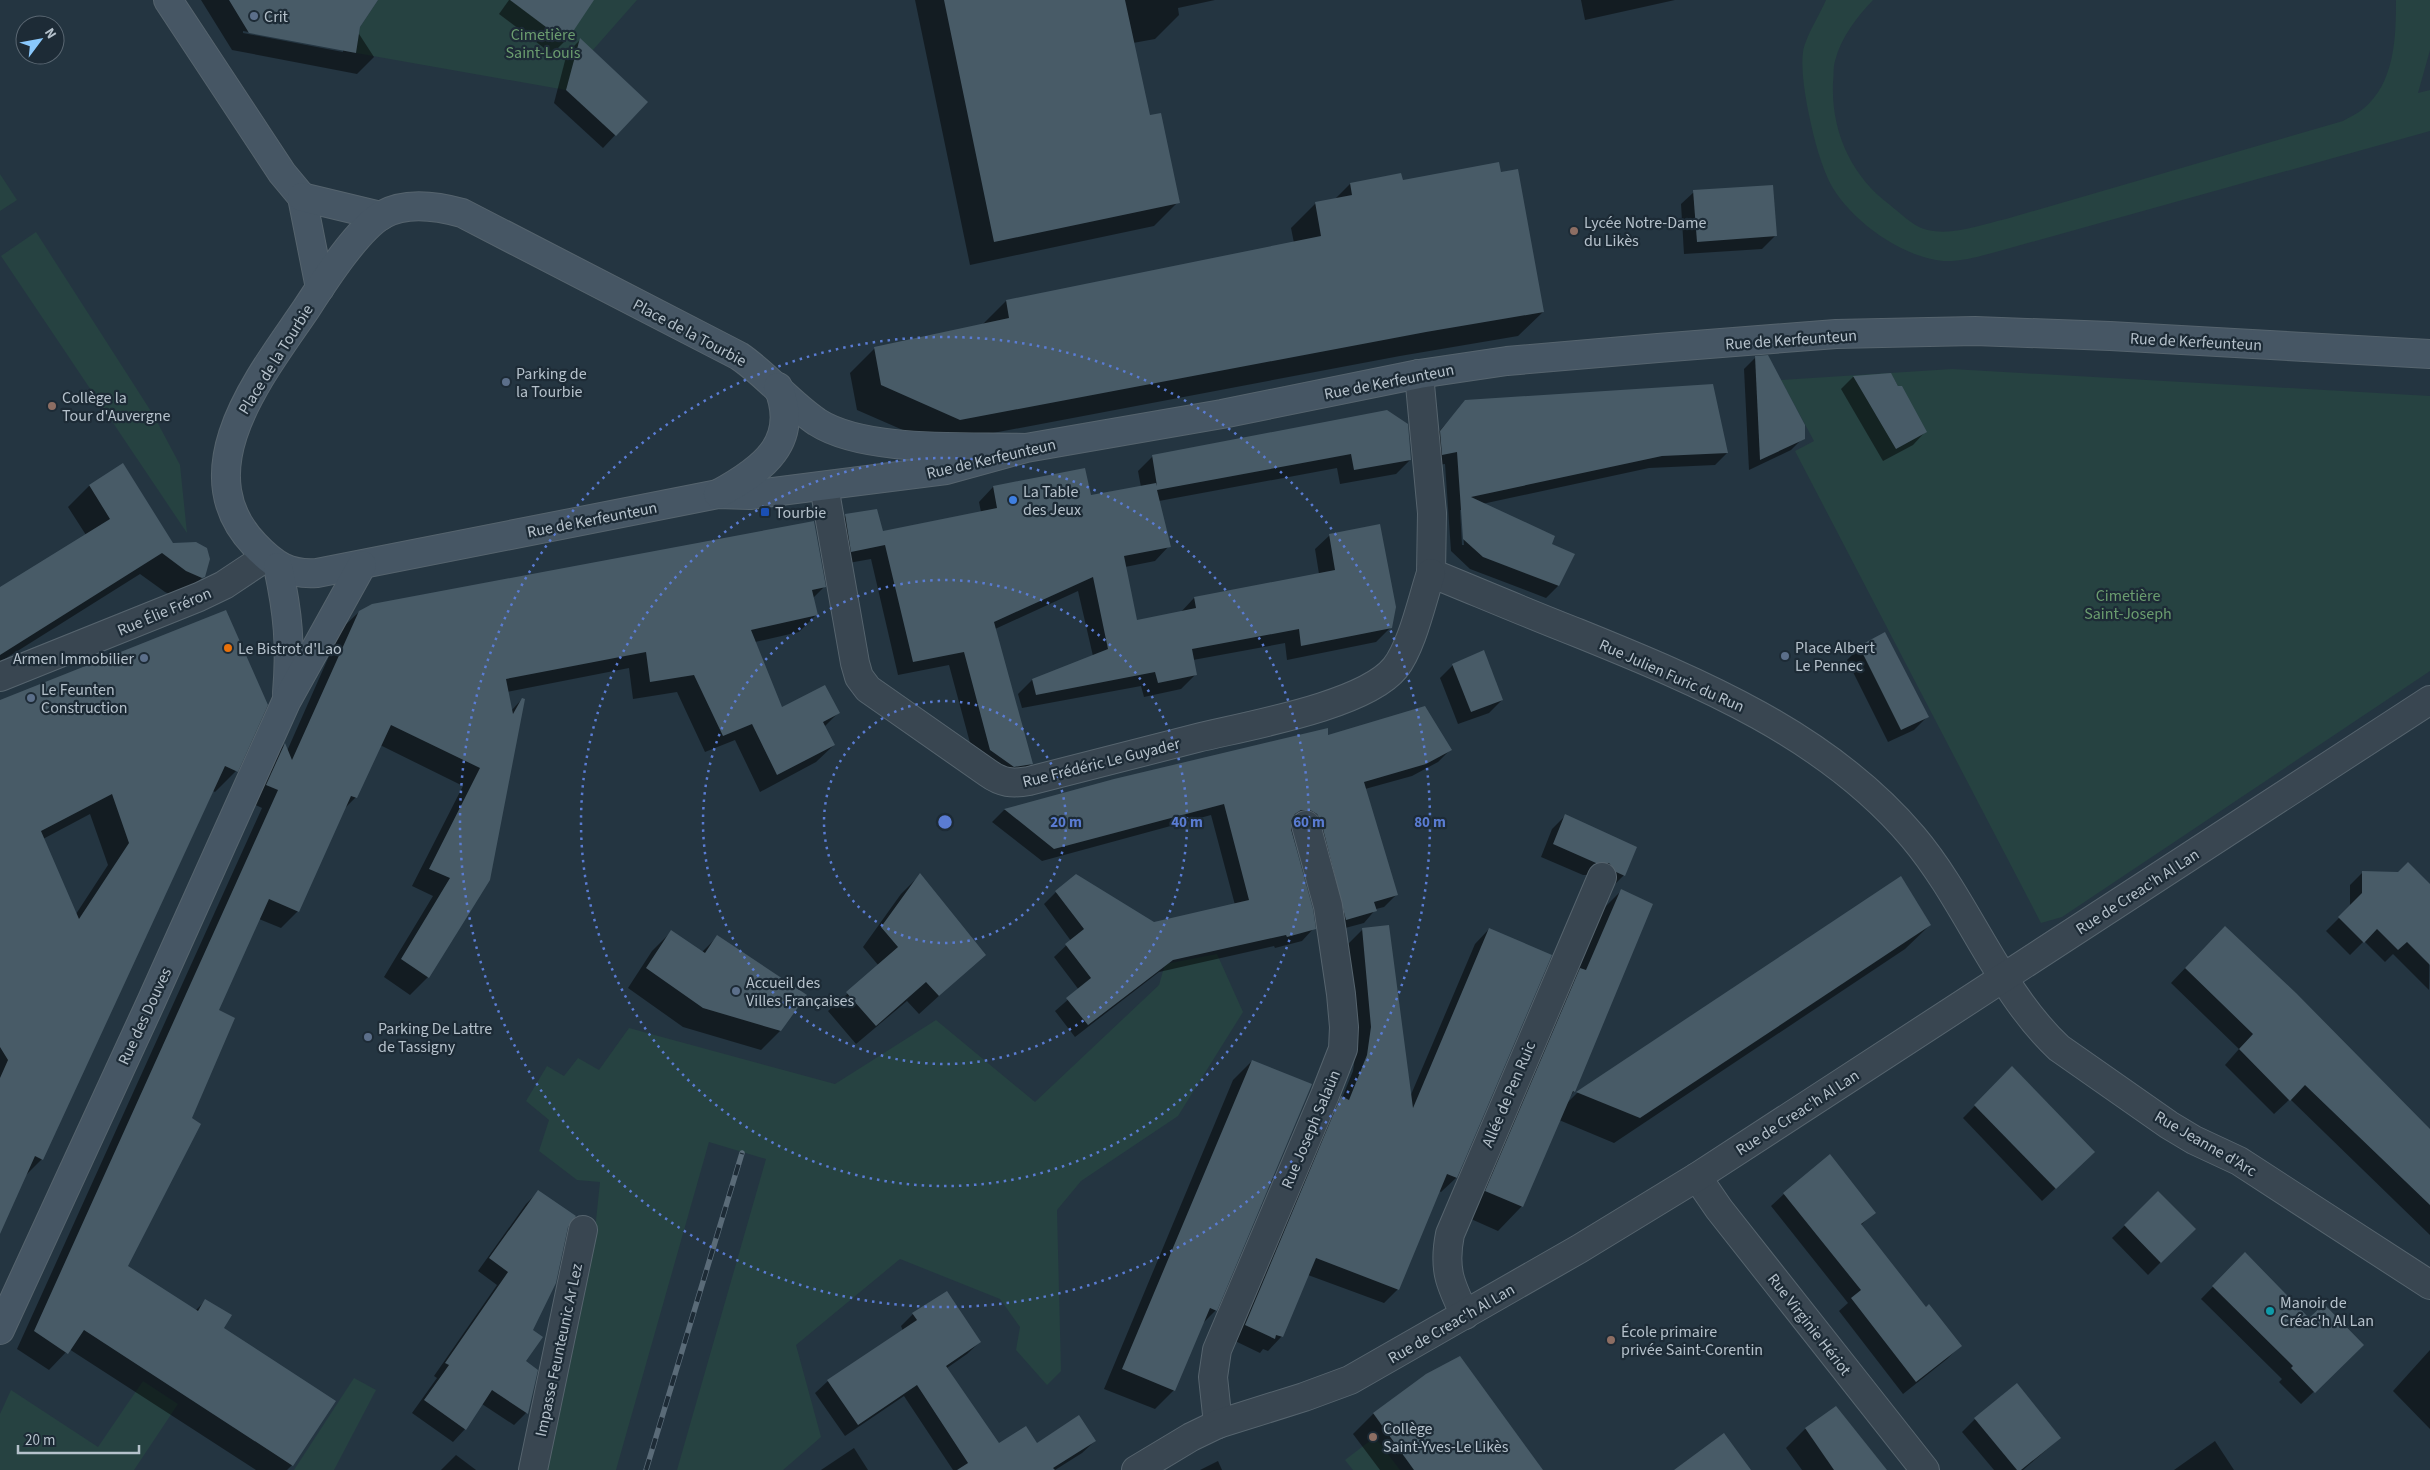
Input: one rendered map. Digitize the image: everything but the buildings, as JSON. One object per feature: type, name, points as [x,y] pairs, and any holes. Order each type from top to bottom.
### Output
[{"type":"main road","name":"Place de la Tourbie","points":[[168,0],[282,173],[302,197],[320,288]]},
{"type":"main road","points":[[302,197],[381,216]]},
{"type":"main road","name":"Place de la Tourbie","points":[[272,562],[250,540],[240,525],[230,503],[227,486],[228,455],[233,431],[244,405],[320,288],[354,243],[381,216],[402,207],[437,207],[462,213],[739,356],[816,421],[828,428],[860,437],[897,444],[1026,448]]},
{"type":"main road","name":"Rue de Kerfeunteun","points":[[362,565],[718,494],[750,495],[946,470],[1026,448],[1212,415],[1420,374],[1507,361],[1836,334],[1916,331],[1996,331],[2110,336],[2430,354]]},
{"type":"main road","points":[[718,494],[751,474],[778,445],[786,419],[786,405],[778,387]]},
{"type":"main road","points":[[272,562],[304,574],[362,565]]},
{"type":"main road","name":"Rue des Douves","points":[[272,562],[287,609],[290,638],[286,702]]},
{"type":"main road","name":"Rue des Douves","points":[[0,1330],[286,702],[362,565]]},
{"type":"street","points":[[1420,374],[1432,513],[1431,573]]},
{"type":"street","name":"Rue Frédéric Le Guyader","points":[[824,486],[848,630],[859,677],[868,689],[996,779],[1003,782],[1020,783],[1289,715],[1360,693],[1375,685],[1395,668],[1410,636],[1431,573]]},
{"type":"street","name":"Rue Élie Fréron","points":[[0,677],[199,597],[272,562]]},
{"type":"street","name":"Rue Julien Furic du Run","points":[[1431,573],[1679,676],[1750,710],[1811,747],[1856,781],[1912,836],[1948,884],[2004,977]]},
{"type":"street","name":"Rue de Creac'h Al Lan","points":[[1136,1470],[1191,1437],[1218,1424],[1304,1397],[1350,1380],[1465,1315],[1697,1177],[2430,700]]},
{"type":"street","name":"Rue Joseph Salaün","points":[[1218,1424],[1213,1386],[1217,1350],[1343,1049],[1344,1026],[1341,994],[1328,906],[1306,825]]},
{"type":"street","name":"Allée de Pen Ruic","points":[[1465,1315],[1450,1285],[1446,1269],[1446,1254],[1450,1234],[1602,877]]},
{"type":"street","name":"Rue Jeanne d'Arc","points":[[2004,977],[2046,1036],[2081,1065],[2177,1130],[2194,1140],[2239,1160],[2430,1285]]},
{"type":"street","name":"Rue Virginie Hériot","points":[[1697,1177],[1719,1209],[1924,1470]]},
{"type":"street","name":"Impasse Feunteunic Ar Lez","points":[[533,1470],[583,1230]]},
{"type":"green space","name":"Cimetière Saint-Louis","points":[[378,0],[637,0],[570,76],[566,90],[356,53],[360,27]]},
{"type":"green space","points":[[1826,0],[1873,0],[1850,28],[1841,44],[1834,63],[1833,101],[1836,118],[1846,151],[1864,180],[1902,215],[1924,229],[1944,232],[1975,227],[2343,121],[2363,109],[2374,98],[2388,73],[2394,44],[2396,0],[2430,0],[2430,50],[2418,93],[2430,90],[2430,131],[1981,256],[1951,261],[1927,258],[1893,244],[1862,222],[1838,195],[1825,172],[1809,114],[1802,65],[1803,52],[1807,40]]},
{"type":"green space","points":[[0,174],[17,200],[0,211]]},
{"type":"green space","points":[[36,232],[154,416],[180,465],[187,533],[1,256]]},
{"type":"green space","name":"Cimetière Saint-Joseph","points":[[1952,369],[2430,396],[2430,671],[2062,917],[2041,923],[1795,451],[1814,441],[1781,380]]},
{"type":"green space","points":[[1217,954],[1243,1012],[1178,1116],[1081,1181],[1057,1210],[1061,1371],[1047,1385],[1016,1350],[1020,1327],[1000,1299],[900,1259],[796,1345],[821,1437],[783,1470],[677,1470],[766,1159],[709,1142],[616,1470],[539,1470],[595,1230],[600,1182],[577,1180],[539,1151],[549,1120],[526,1101],[547,1066],[564,1076],[578,1058],[599,1070],[629,1028],[835,1084],[936,1020],[1035,1102],[1159,985],[1165,964]]},
{"type":"green space","points":[[354,1378],[376,1390],[334,1470],[294,1470]]},
{"type":"green space","points":[[143,1381],[178,1404],[134,1470],[0,1470],[0,1414],[11,1390],[98,1447]]},
{"type":"green space","points":[[1375,1437],[1400,1470],[1353,1470],[1345,1460]]},
{"type":"railway","points":[[646,1470],[742,1153]]},
{"type":"place","name":"Crit","points":[[254,16]]},
{"type":"place","name":"Lycée Notre-Dame du Likès","points":[[1574,231]]},
{"type":"place","name":"Parking de la Tourbie","points":[[506,382]]},
{"type":"place","name":"Collège la Tour d'Auvergne","points":[[52,406]]},
{"type":"place","name":"La Table des Jeux","points":[[1013,500]]},
{"type":"place","name":"Tourbie","points":[[765,512]]},
{"type":"place","name":"Le Bistrot d'Lao","points":[[228,648]]},
{"type":"place","name":"Place Albert Le Pennec","points":[[1785,656]]},
{"type":"place","name":"Armen Immobilier","points":[[144,658]]},
{"type":"place","name":"Le Feunten Construction","points":[[31,698]]},
{"type":"place","name":"Accueil des Villes Françaises","points":[[736,991]]},
{"type":"place","name":"Parking De Lattre de Tassigny","points":[[368,1037]]},
{"type":"place","name":"Manoir de Créac'h Al Lan","points":[[2270,1311]]},
{"type":"place","name":"École primaire privée Saint-Corentin","points":[[1611,1340]]},
{"type":"place","name":"Collège Saint-Yves-Le Likès","points":[[1373,1437]]}]
